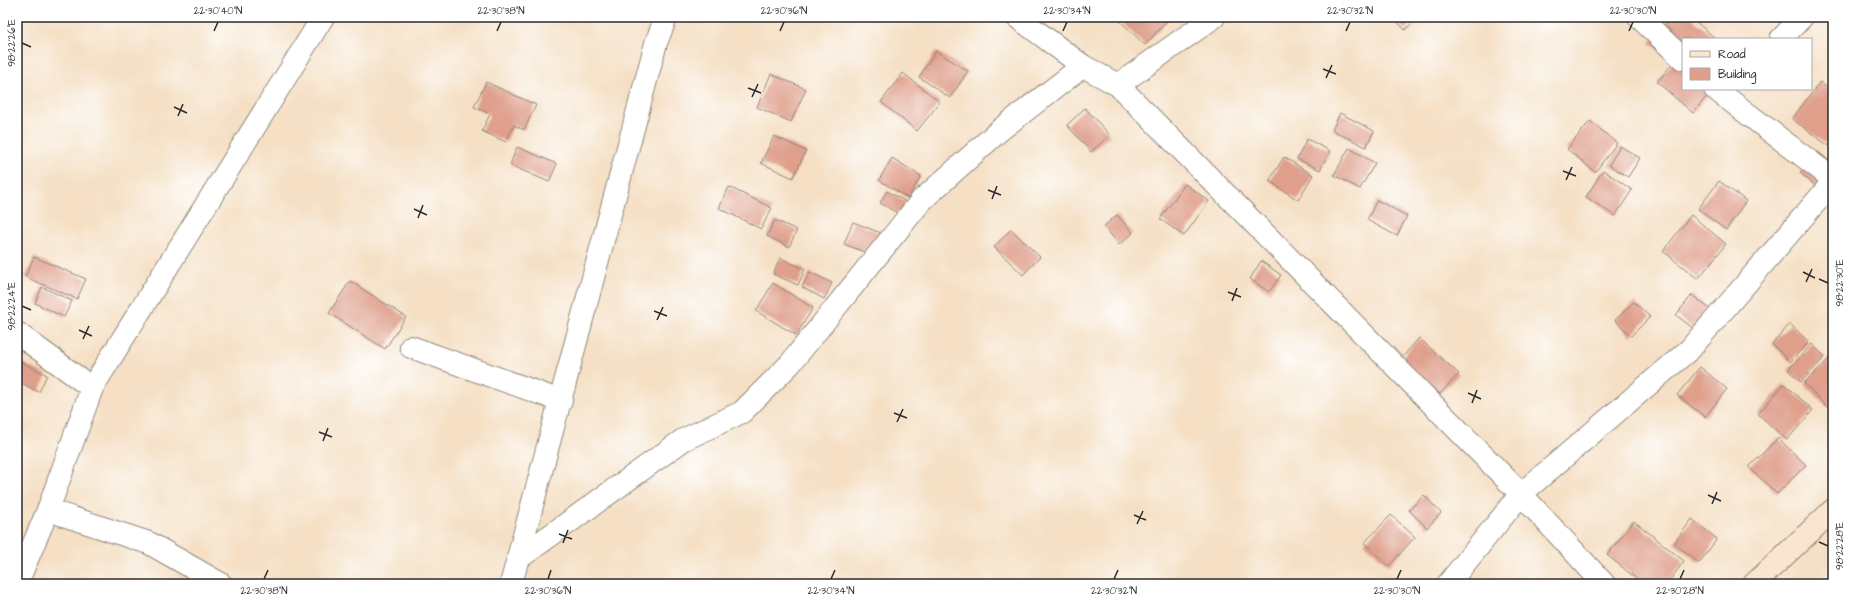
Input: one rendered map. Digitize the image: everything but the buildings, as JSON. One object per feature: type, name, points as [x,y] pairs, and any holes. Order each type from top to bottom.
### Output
[{"type":"main road","points":[[1754,584],[1833,510]]},
{"type":"street","points":[[17,583],[48,510],[92,388],[323,17]]},
{"type":"street","points":[[511,584],[656,43],[666,17]]},
{"type":"street","points":[[1017,17],[1083,66],[1118,86],[1521,494],[1604,584]]},
{"type":"street","points":[[1118,86],[1214,17]]},
{"type":"street","points":[[1639,17],[1682,58]]},
{"type":"street","points":[[1782,38],[1802,17]]},
{"type":"street","points":[[519,558],[683,440],[742,412],[790,364],[922,200],[1000,130],[1083,66]]},
{"type":"street","points":[[1448,584],[1521,494],[1690,350],[1833,180],[1723,92]]},
{"type":"street","points":[[17,333],[92,388]]},
{"type":"street","points":[[410,347],[561,401]]},
{"type":"street","points":[[48,510],[149,543],[221,584]]}]
